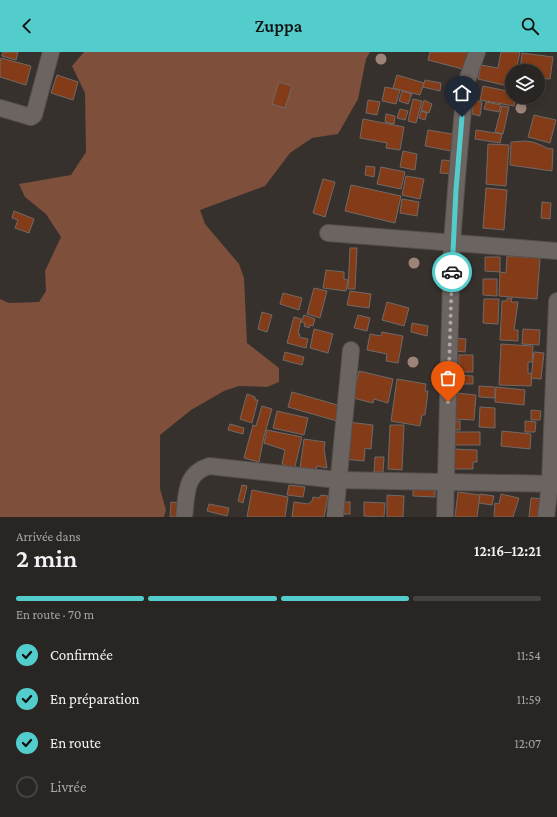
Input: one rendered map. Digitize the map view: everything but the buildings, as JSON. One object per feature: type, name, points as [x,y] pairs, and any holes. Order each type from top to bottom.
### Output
[{"type":"street","points":[[0,108],[31,116],[34,115],[51,52]]},
{"type":"street","points":[[445,517],[452,243],[465,86],[478,52]]},
{"type":"street","points":[[328,233],[557,251]]},
{"type":"street","points":[[546,517],[554,483],[557,301]]},
{"type":"street","points":[[335,517],[351,350]]},
{"type":"street","points":[[184,517],[188,484],[195,472],[209,466],[338,480],[554,483]]},
{"type":"shaded area","points":[[84,52],[370,52],[366,59],[358,99],[338,134],[312,138],[290,153],[265,186],[200,210],[205,224],[239,264],[244,278],[247,343],[279,368],[279,382],[267,387],[239,386],[224,391],[191,410],[160,435],[160,489],[166,510],[164,517],[0,517],[0,299],[9,303],[39,302],[46,291],[45,271],[61,237],[46,214],[25,197],[19,184],[71,175],[86,152],[85,93],[72,66]]},
{"type":"way so far","points":[[448,402],[452,272]]},
{"type":"route","points":[[452,272],[452,243],[462,117]]}]
